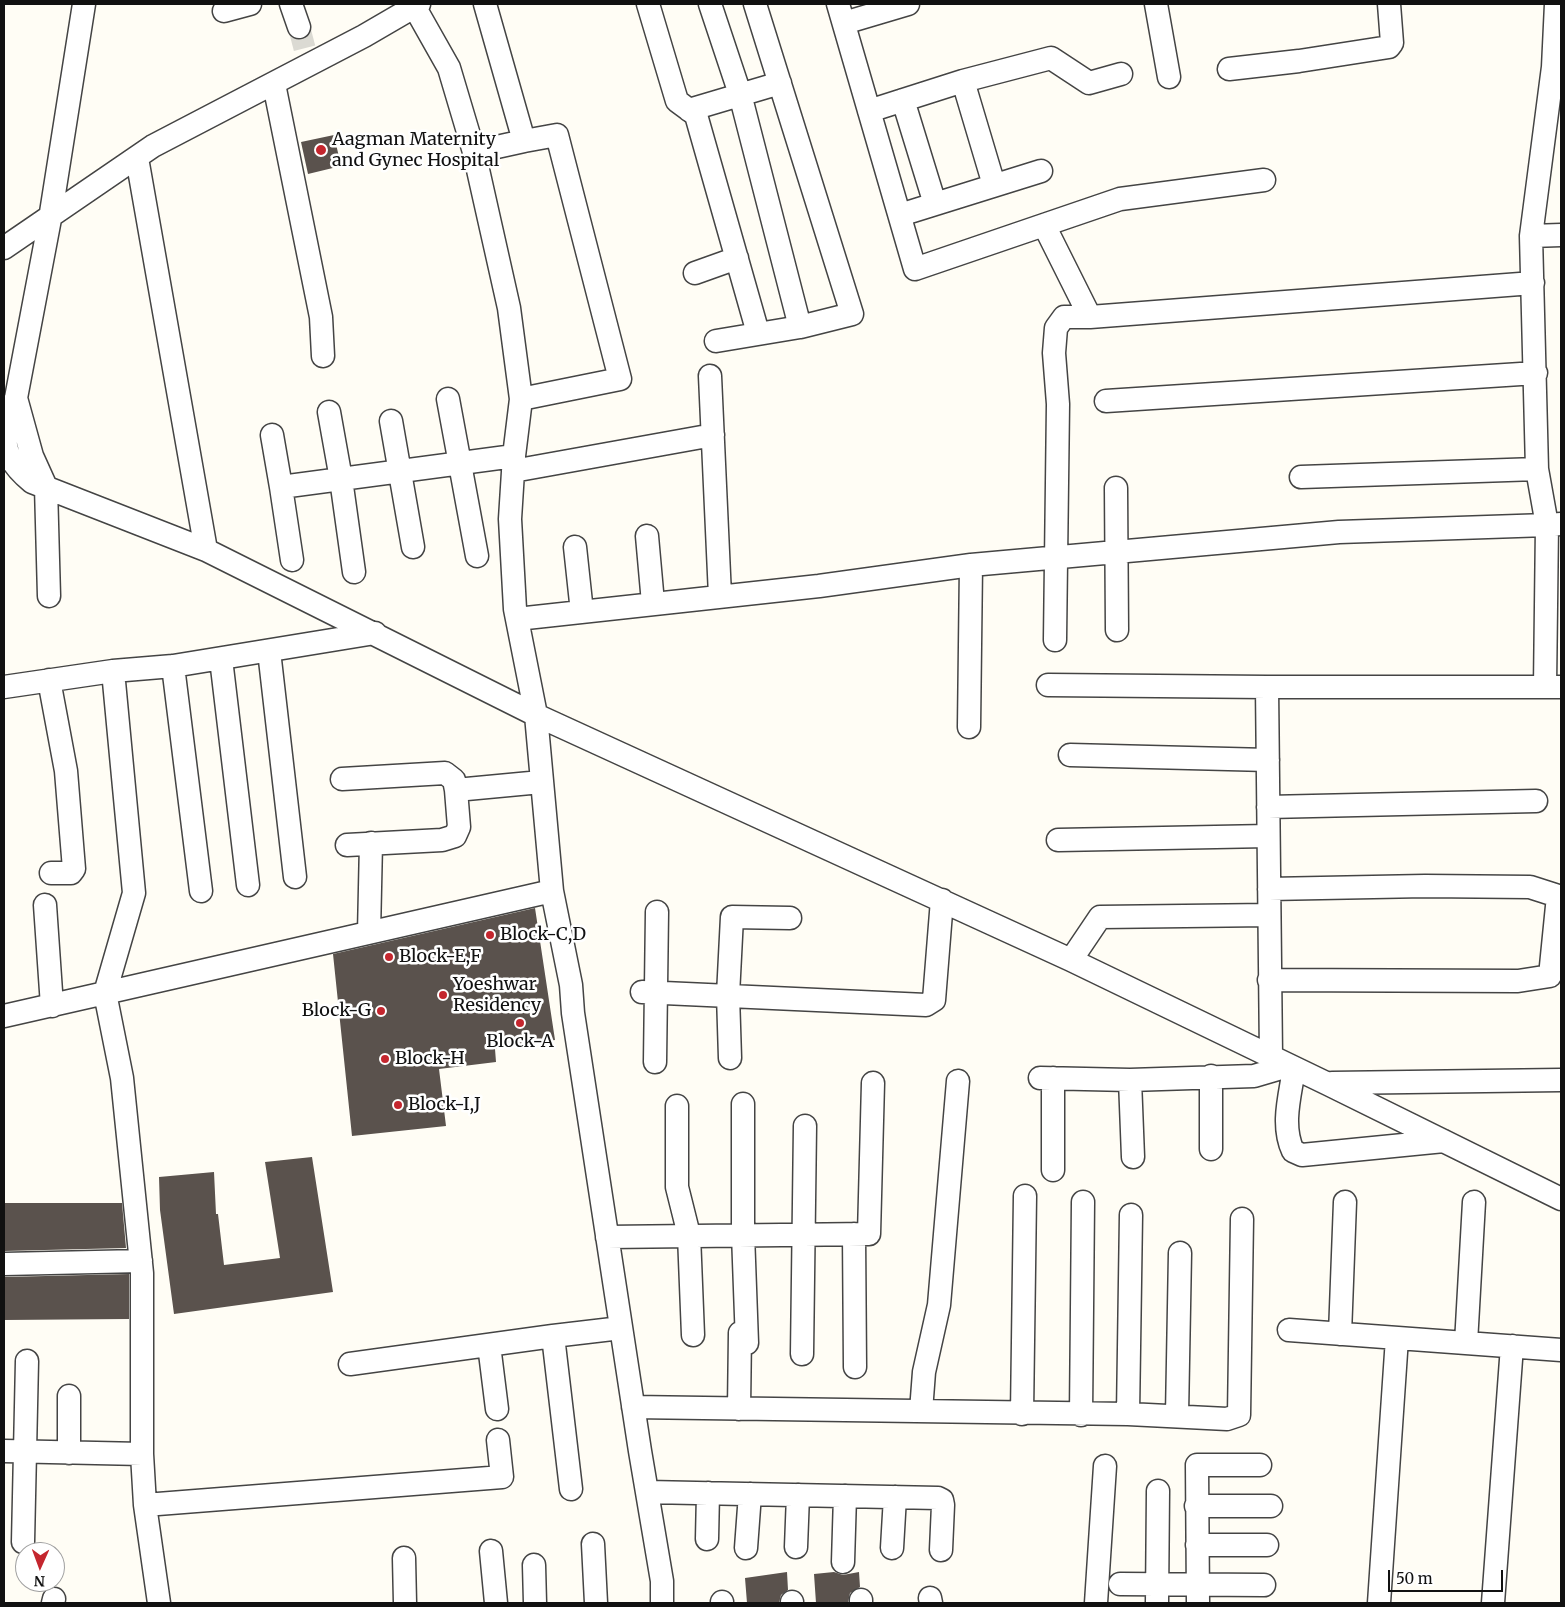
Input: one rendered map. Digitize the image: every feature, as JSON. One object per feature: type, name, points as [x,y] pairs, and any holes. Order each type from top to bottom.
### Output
[{"type":"street","points":[[84,4],[50,218],[16,398],[7,420],[4,439],[6,462],[32,482],[206,550],[536,715],[1071,960],[1561,1199]]},
{"type":"street","points":[[224,11],[250,4]]},
{"type":"street","points":[[291,4],[299,27]]},
{"type":"street","points":[[485,4],[524,141]]},
{"type":"street","points":[[648,4],[677,101],[696,115],[758,333]]},
{"type":"street","points":[[710,4],[740,94],[800,327]]},
{"type":"street","points":[[716,341],[800,327],[852,314],[755,4]]},
{"type":"street","points":[[908,4],[841,13],[915,269],[1120,199],[1264,180]]},
{"type":"street","points":[[1156,4],[1168,77]]},
{"type":"street","points":[[1230,69],[1299,61],[1389,47],[1392,43],[1389,4]]},
{"type":"street","points":[[1048,685],[1553,687],[1554,525],[1537,469],[1531,236],[1553,67],[1556,4]]},
{"type":"street","points":[[4,248],[153,146],[274,84],[308,57],[416,5],[449,68],[474,152],[509,308],[520,399],[513,463],[510,519],[517,619],[536,715],[552,891],[571,985],[573,1014],[607,1237],[662,1580],[662,1603]]},
{"type":"street","points":[[869,110],[963,81],[1051,58],[1089,83],[1121,74]]},
{"type":"street","points":[[963,81],[994,185]]},
{"type":"street","points":[[689,110],[780,82]]},
{"type":"street","points":[[274,84],[321,317],[323,356]]},
{"type":"street","points":[[903,100],[935,204]]},
{"type":"street","points":[[474,152],[557,135],[620,379],[520,399]]},
{"type":"street","points":[[137,158],[206,550]]},
{"type":"street","points":[[900,215],[1041,171]]},
{"type":"street","points":[[1044,225],[1090,316]]},
{"type":"street","points":[[1531,236],[1561,235]]},
{"type":"street","points":[[695,272],[737,258]]},
{"type":"street","points":[[1055,640],[1058,404],[1054,353],[1056,328],[1064,317],[1533,283]]},
{"type":"street","points":[[1106,401],[1536,373]]},
{"type":"street","points":[[710,376],[720,596]]},
{"type":"street","points":[[16,398],[32,456],[46,487],[49,596]]},
{"type":"street","points":[[448,399],[477,556]]},
{"type":"street","points":[[329,412],[341,478],[354,572]]},
{"type":"street","points":[[391,421],[413,546]]},
{"type":"street","points":[[272,435],[292,560]]},
{"type":"street","points":[[281,487],[461,463],[513,463],[713,435]]},
{"type":"street","points":[[1300,477],[1537,469]]},
{"type":"street","points":[[1116,488],[1117,630]]},
{"type":"street","points":[[517,619],[819,586],[971,565],[1338,532],[1554,525]]},
{"type":"street","points":[[647,536],[653,603]]},
{"type":"street","points":[[575,547],[582,612]]},
{"type":"street","points":[[969,727],[971,565]]},
{"type":"street","points":[[4,687],[113,671],[173,666],[375,633]]},
{"type":"street","points":[[268,651],[295,877]]},
{"type":"street","points":[[221,659],[248,885]]},
{"type":"street","points":[[173,666],[201,891]]},
{"type":"street","points":[[113,671],[134,893],[105,993],[122,1078],[140,1261],[142,1454],[145,1505],[159,1603]]},
{"type":"street","points":[[49,680],[66,771],[74,869],[71,873],[51,873]]},
{"type":"street","points":[[1267,687],[1269,980],[1284,1064],[1288,1141],[1293,1151],[1302,1155],[1444,1141]]},
{"type":"street","points":[[1070,755],[1268,760]]},
{"type":"street","points":[[342,779],[445,773],[454,780],[459,828],[455,836],[442,840],[347,845]]},
{"type":"street","points":[[456,790],[541,782]]},
{"type":"street","points":[[1268,808],[1536,801]]},
{"type":"street","points":[[1058,840],[1268,836]]},
{"type":"street","points":[[369,933],[371,843]]},
{"type":"street","points":[[1269,889],[1425,886],[1530,887],[1558,896],[1550,976],[1518,981],[1269,980]]},
{"type":"street","points":[[4,1016],[552,891]]},
{"type":"street","points":[[649,992],[926,1005],[934,1000],[942,900]]},
{"type":"street","points":[[45,905],[52,1006]]},
{"type":"street","points":[[655,1062],[649,992],[657,912]]},
{"type":"street","points":[[1071,960],[1100,917],[1269,915]]},
{"type":"street","points":[[730,1058],[728,995],[732,917],[790,918]]},
{"type":"street","points":[[1053,1170],[1047,1078],[1130,1080],[1254,1076],[1284,1064]]},
{"type":"street","points":[[1211,1076],[1211,1149]]},
{"type":"street","points":[[1130,1080],[1133,1157]]},
{"type":"street","points":[[1328,1084],[1561,1080]]},
{"type":"street","points":[[921,1411],[924,1372],[939,1305],[958,1081]]},
{"type":"street","points":[[607,1237],[869,1234],[873,1083]]},
{"type":"street","points":[[739,1409],[743,1338],[743,1104]]},
{"type":"street","points":[[677,1106],[677,1187],[689,1235],[693,1335]]},
{"type":"street","points":[[802,1354],[805,1126]]},
{"type":"street","points":[[1022,1414],[1025,1196]]},
{"type":"street","points":[[1081,1415],[1084,1202]]},
{"type":"street","points":[[1340,1334],[1344,1202]]},
{"type":"street","points":[[1466,1343],[1474,1202]]},
{"type":"street","points":[[1128,1414],[1131,1215]]},
{"type":"street","points":[[633,1407],[1081,1415],[1128,1414],[1227,1419],[1239,1415],[1242,1219]]},
{"type":"street","points":[[854,1234],[855,1367]]},
{"type":"street","points":[[1177,1415],[1180,1253]]},
{"type":"street","points":[[4,1264],[140,1261]]},
{"type":"street","points":[[350,1364],[621,1328]]},
{"type":"street","points":[[1289,1330],[1561,1350]]},
{"type":"street","points":[[553,1336],[571,1489]]},
{"type":"street","points":[[1379,1603],[1397,1338]]},
{"type":"street","points":[[489,1345],[497,1409]]},
{"type":"street","points":[[1493,1603],[1512,1346]]},
{"type":"street","points":[[23,1542],[14,1451],[27,1361]]},
{"type":"street","points":[[65,1453],[69,1396]]},
{"type":"street","points":[[145,1505],[502,1477],[498,1440]]},
{"type":"street","points":[[14,1451],[142,1454]]},
{"type":"street","points":[[1198,1594],[1197,1465],[1260,1465]]},
{"type":"street","points":[[1096,1603],[1104,1466]]},
{"type":"street","points":[[1157,1594],[1158,1491]]},
{"type":"street","points":[[648,1492],[895,1497],[942,1500],[941,1550]]},
{"type":"street","points":[[708,1493],[708,1539]]},
{"type":"street","points":[[746,1548],[750,1494]]},
{"type":"street","points":[[796,1547],[798,1495]]},
{"type":"street","points":[[843,1562],[844,1496]]},
{"type":"street","points":[[892,1548],[895,1497]]},
{"type":"street","points":[[1196,1506],[1271,1506]]},
{"type":"street","points":[[593,1544],[596,1603]]},
{"type":"street","points":[[1197,1545],[1268,1545]]},
{"type":"street","points":[[491,1551],[496,1603]]},
{"type":"street","points":[[404,1558],[405,1603]]},
{"type":"street","points":[[534,1565],[535,1603]]},
{"type":"street","points":[[1120,1584],[1157,1594],[1198,1594],[1264,1585]]},
{"type":"building","points":[[334,135],[341,166],[308,174],[301,142]]},
{"type":"building","name":"Yoeshwar Residency","points":[[535,908],[555,1040],[495,1049],[496,1062],[439,1069],[446,1126],[352,1136],[333,954]]},
{"type":"building","points":[[312,1157],[333,1292],[174,1314],[160,1210],[159,1177],[214,1172],[216,1214],[218,1214],[224,1265],[280,1258],[265,1162]]},
{"type":"building","points":[[4,1203],[122,1203],[126,1248],[4,1251]]},
{"type":"building","points":[[129,1274],[129,1319],[4,1320],[4,1277]]},
{"type":"building","points":[[787,1572],[788,1590],[781,1595],[779,1603],[747,1603],[745,1578]]},
{"type":"building","points":[[834,1572],[843,1575],[859,1572],[860,1587],[850,1593],[848,1603],[816,1603],[814,1574]]},
{"type":"tunnel","points":[[299,27],[305,50]]},
{"type":"place","name":"Aagman Maternity and Gynec Hospital","points":[[321,150]]},
{"type":"place","name":"Block-C,D","points":[[490,935]]},
{"type":"place","name":"Block-E,F","points":[[389,957]]},
{"type":"place","name":"Yoeshwar Residency","points":[[443,995]]},
{"type":"place","name":"Block-G","points":[[381,1011]]},
{"type":"place","name":"Block-A","points":[[520,1023]]},
{"type":"place","name":"Block-H","points":[[385,1059]]},
{"type":"place","name":"Block-I,J","points":[[398,1105]]}]
